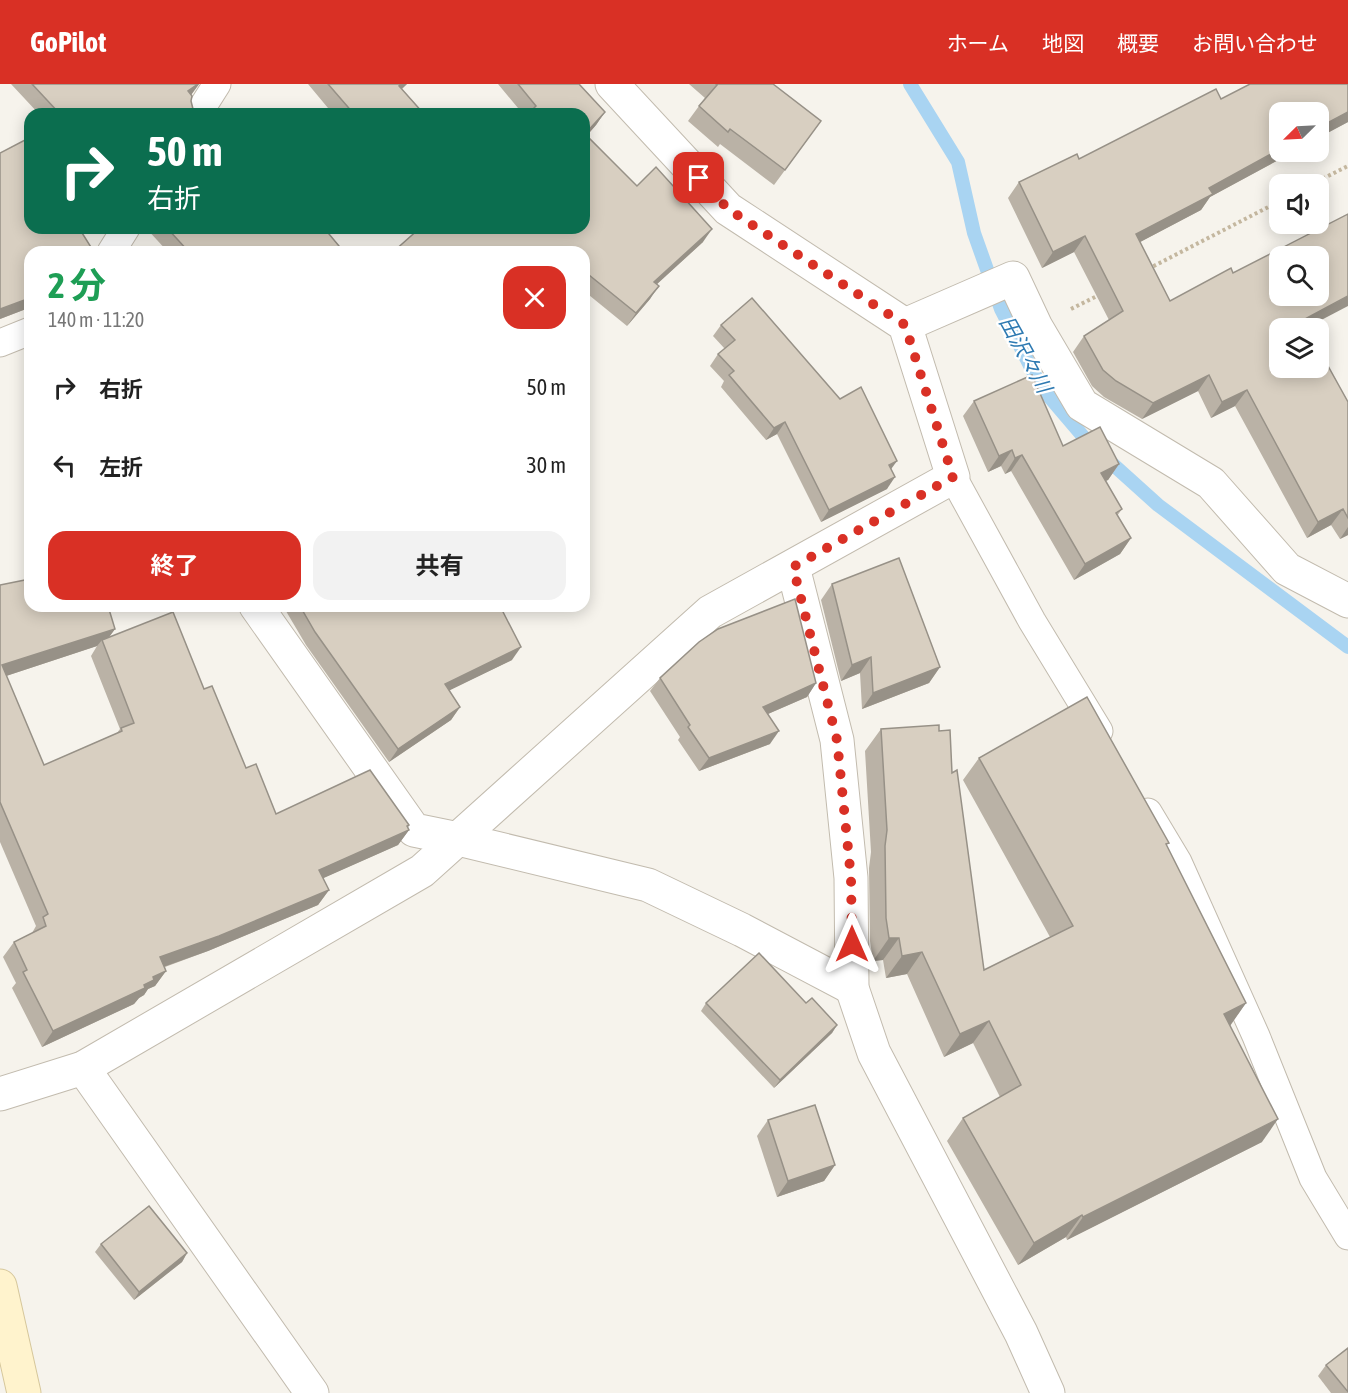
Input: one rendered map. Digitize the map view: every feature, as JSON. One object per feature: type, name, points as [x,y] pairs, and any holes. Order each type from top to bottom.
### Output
[{"type":"main road","points":[[0,1286],[24,1393]]},
{"type":"street","points":[[0,1094],[83,1068],[422,871],[710,612],[953,477],[905,325],[728,209],[612,84]]},
{"type":"street","points":[[905,325],[1013,278],[1036,327],[1082,405],[1210,483],[1287,569],[1348,601]]},
{"type":"street","points":[[793,567],[837,740],[851,878],[852,988],[874,1053],[1021,1333],[1048,1393]]},
{"type":"street","points":[[260,612],[414,830],[648,885],[742,930],[852,988]]},
{"type":"street","points":[[83,1068],[312,1393]]},
{"type":"lane","points":[[202,108],[217,84]]},
{"type":"lane","points":[[0,343],[24,333]]},
{"type":"lane","points":[[953,477],[1032,621],[1111,751]]},
{"type":"lane","points":[[1136,791],[1178,862],[1256,1036],[1313,1178],[1348,1236]]},
{"type":"path","points":[[1329,175],[1348,166]]},
{"type":"path","points":[[1142,273],[1269,207]]},
{"type":"path","points":[[1036,327],[1099,294]]},
{"type":"building","points":[[32,84],[198,84],[188,91],[192,96],[193,108],[54,108]]},
{"type":"building","points":[[328,84],[402,84],[399,86],[419,108],[349,108]]},
{"type":"building","points":[[518,84],[579,84],[605,112],[590,128],[590,108],[534,108],[536,106]]},
{"type":"building","points":[[716,84],[773,84],[821,121],[785,170],[730,129],[728,132],[699,106]]},
{"type":"building","points":[[1250,84],[1348,84],[1348,112],[1329,122],[1329,102],[1269,102],[1269,155],[1209,188],[1213,194],[1136,234],[1170,301],[1231,268],[1233,273],[1269,255],[1269,306],[1329,306],[1329,246],[1286,246],[1309,234],[1329,234],[1329,224],[1348,214],[1348,296],[1307,318],[1269,318],[1269,378],[1329,378],[1329,368],[1348,402],[1348,518],[1343,509],[1318,522],[1247,390],[1222,402],[1209,375],[1153,403],[1116,381],[1103,370],[1084,336],[1123,311],[1085,236],[1053,252],[1019,182],[1077,154],[1079,159],[1216,89],[1221,99]]},
{"type":"building","points":[[590,139],[637,186],[656,167],[712,229],[654,282],[659,286],[636,313],[590,276],[590,246],[400,246],[413,234],[590,234]]},
{"type":"building","points":[[24,141],[24,234],[83,234],[90,246],[24,246],[24,300],[0,309],[0,153]]},
{"type":"building","points":[[172,234],[329,234],[339,246],[184,246]]},
{"type":"building","points":[[752,298],[840,399],[861,387],[897,461],[889,465],[895,477],[829,510],[785,422],[774,428],[729,375],[734,371],[718,354],[735,340],[721,325]]},
{"type":"building","points":[[1032,375],[1063,446],[1100,427],[1119,464],[1101,473],[1122,509],[1116,513],[1131,538],[1085,564],[1022,455],[1015,458],[1012,450],[999,456],[974,401]]},
{"type":"building","points":[[899,558],[940,667],[873,693],[871,657],[852,665],[832,584]]},
{"type":"building","points":[[24,580],[24,612],[110,612],[115,629],[2,665],[44,765],[122,731],[121,728],[134,723],[102,640],[173,612],[204,689],[212,686],[246,768],[256,764],[276,814],[370,770],[409,825],[407,826],[409,830],[319,870],[329,890],[219,936],[160,957],[166,971],[153,977],[154,980],[144,985],[145,988],[53,1031],[23,972],[27,970],[14,942],[46,926],[43,917],[48,914],[0,802],[0,585]]},
{"type":"building","points":[[795,599],[816,683],[763,707],[779,731],[709,758],[660,678],[699,642],[718,629]]},
{"type":"building","points":[[303,612],[503,612],[521,647],[445,684],[460,707],[398,749],[315,632]]},
{"type":"building","points":[[1087,697],[1169,843],[1166,844],[1246,1003],[1224,1014],[1278,1119],[1083,1217],[1082,1215],[1034,1243],[963,1118],[1021,1085],[989,1021],[960,1034],[922,952],[902,956],[899,938],[889,938],[886,918],[885,846],[887,830],[881,729],[939,725],[939,731],[950,730],[952,773],[957,770],[984,970],[1073,926],[979,758]]},
{"type":"building","points":[[759,953],[806,1003],[812,998],[837,1025],[780,1080],[706,1003]]},
{"type":"building","points":[[815,1105],[835,1165],[788,1181],[768,1120]]},
{"type":"building","points":[[149,1206],[187,1253],[139,1292],[101,1244]]},
{"type":"building","points":[[1348,1348],[1348,1392],[1326,1365]]},
{"type":"waterway","name":"田沢々川","points":[[910,84],[958,162],[974,233],[1001,309],[1041,387],[1087,441],[1158,505],[1348,647]]},
{"type":"route","points":[[699,178],[728,209],[905,325],[953,477],[793,567],[837,740],[851,878],[852,944]]}]
